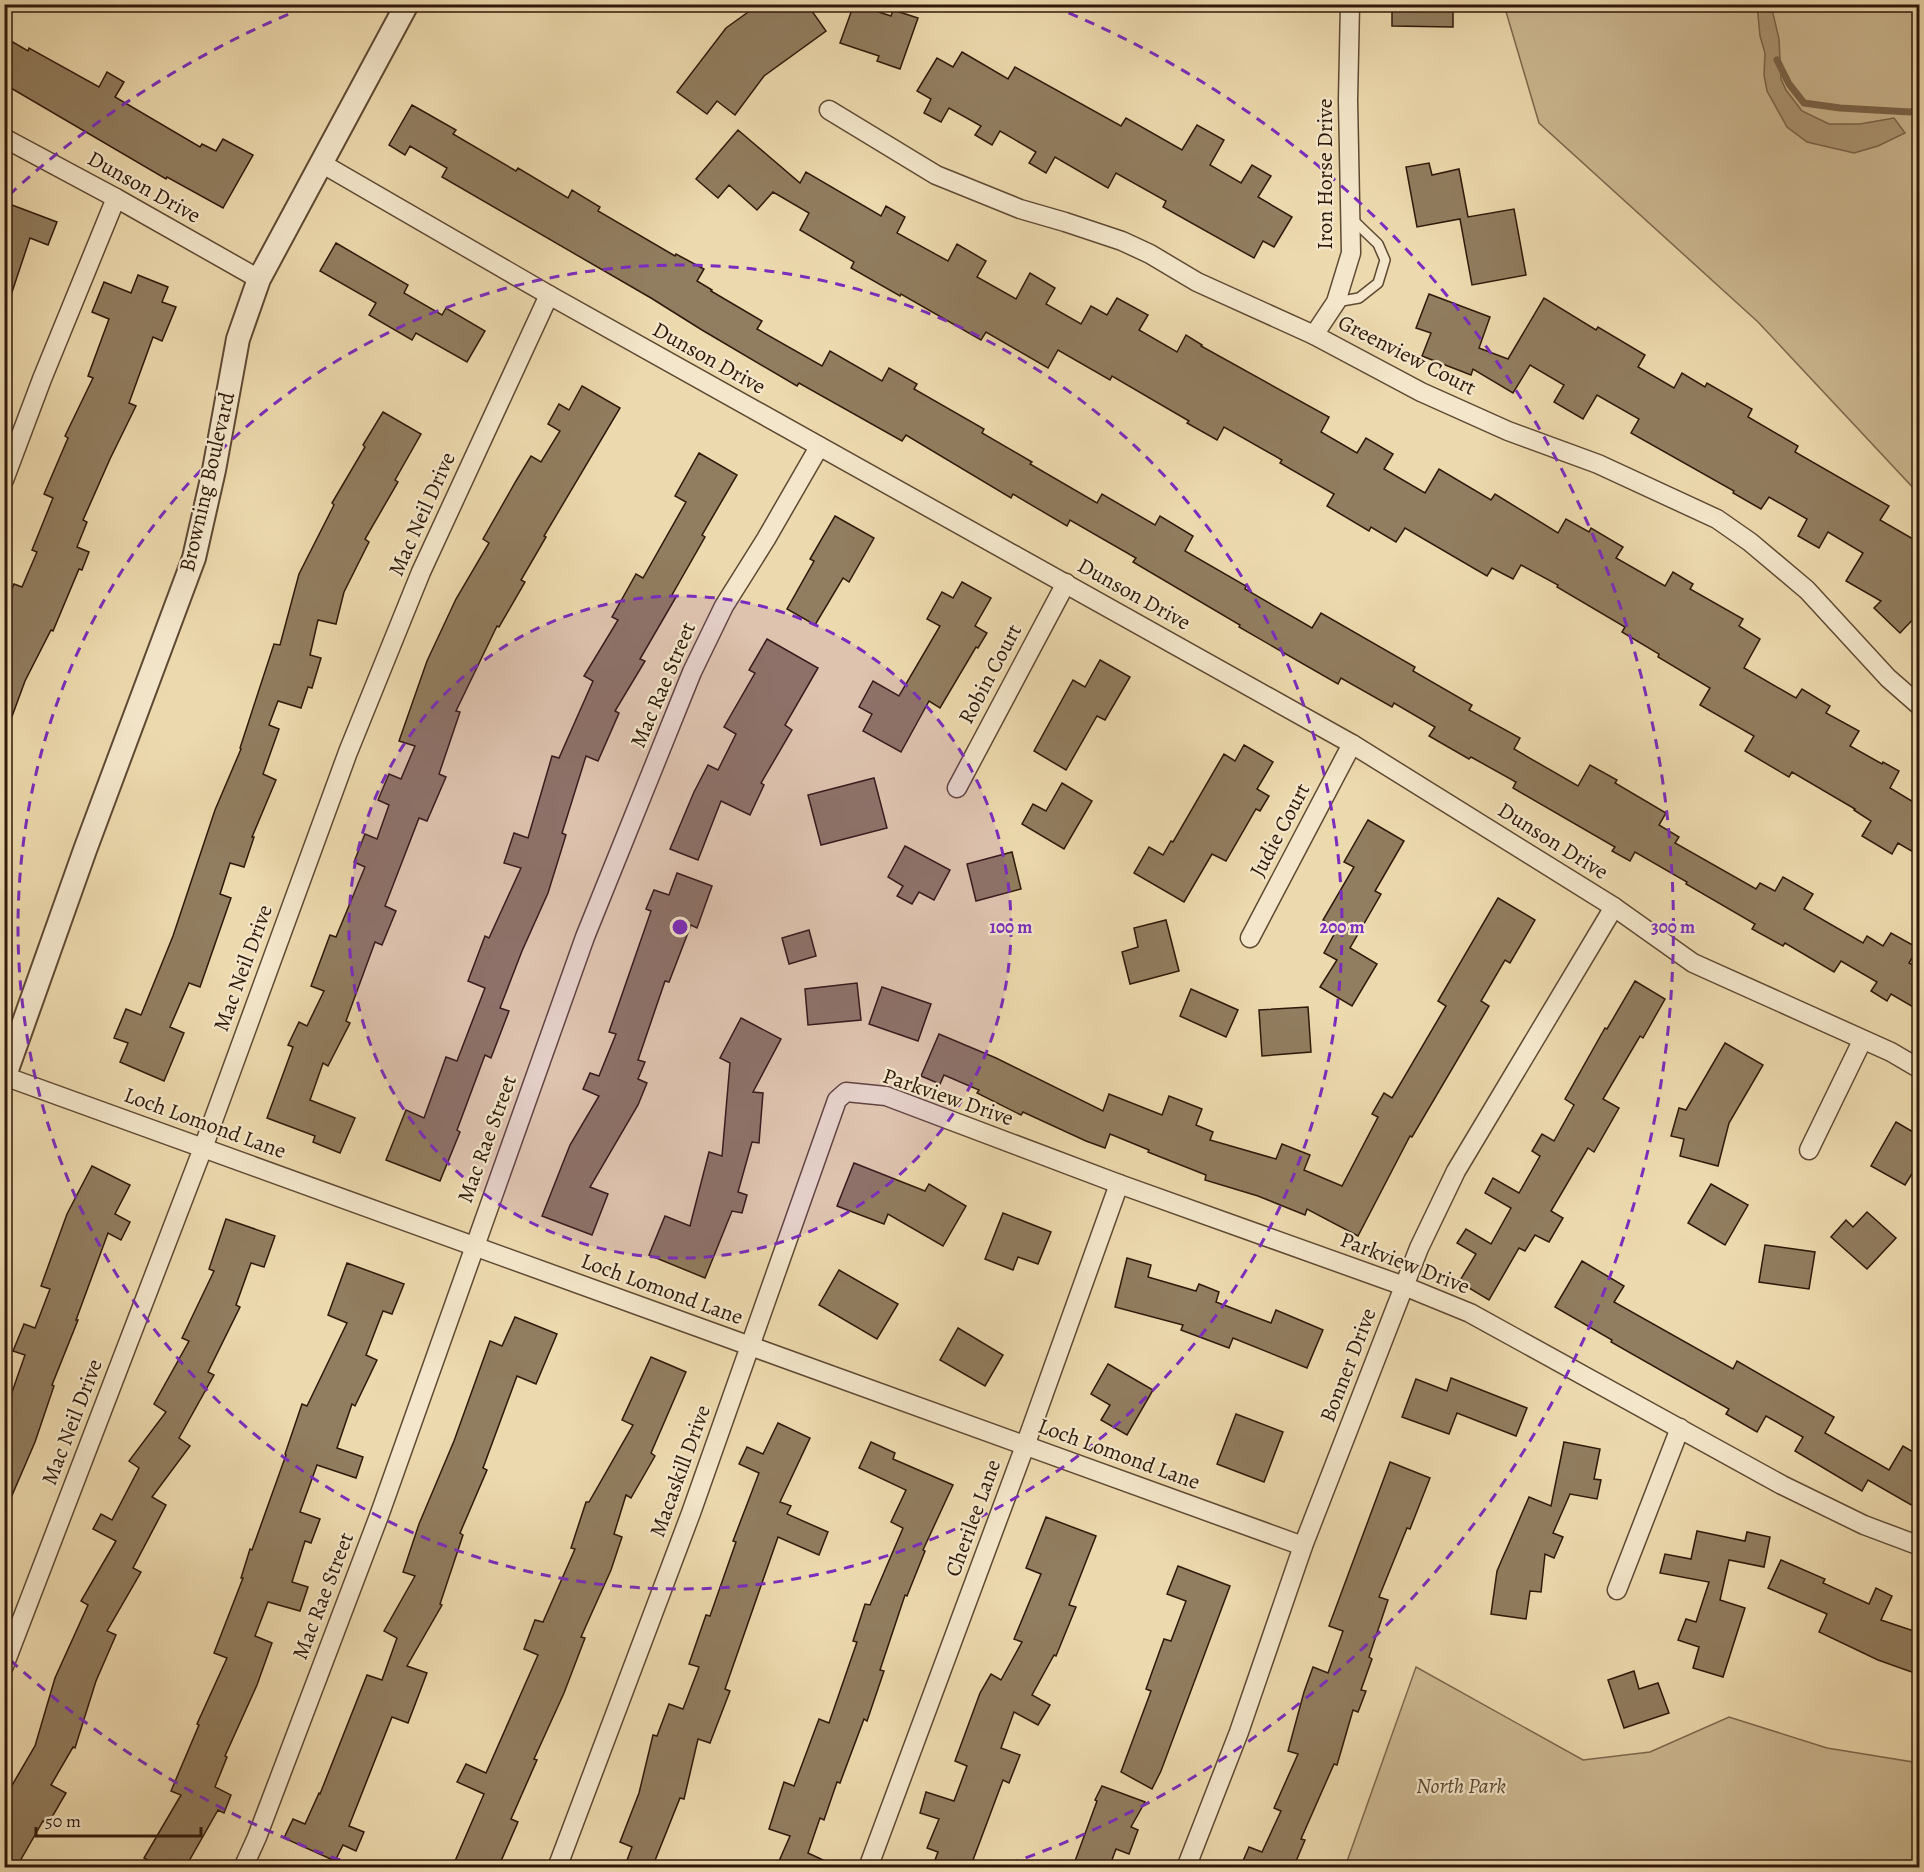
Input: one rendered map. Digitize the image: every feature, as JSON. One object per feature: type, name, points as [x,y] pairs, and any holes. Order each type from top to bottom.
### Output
[{"type":"street","name":"Browning Boulevard","points":[[5,1077],[85,850],[194,558],[214,470],[238,339],[259,279],[407,4]]},
{"type":"street","name":"Iron Horse Drive","points":[[1314,335],[1336,302],[1351,253],[1348,100],[1350,4]]},
{"type":"street","name":"Greenview Court","points":[[829,110],[936,175],[1020,209],[1122,241],[1150,254],[1197,282],[1314,335],[1421,392],[1508,431],[1598,464],[1717,519],[1750,542],[1807,590],[1888,678],[1920,706]]},
{"type":"street","name":"Dunson Drive","points":[[4,138],[259,279]]},
{"type":"street","name":"Dunson Drive","points":[[321,163],[549,296],[1352,744],[1614,908],[1693,963],[1862,1041],[1891,1052],[1920,1069]]},
{"type":"street","points":[[4,480],[42,379],[116,198]]},
{"type":"street","name":"Mac Neil Drive","points":[[4,1666],[203,1148],[348,752],[421,572],[549,296]]},
{"type":"street","name":"Mac Rae Street","points":[[243,1868],[257,1837],[379,1516],[585,937],[692,672],[724,606],[819,447]]},
{"type":"street","name":"Robin Court","points":[[957,788],[1066,583]]},
{"type":"street","name":"Judie Court","points":[[1250,938],[1352,744]]},
{"type":"street","name":"Bonner Drive","points":[[1186,1868],[1239,1732],[1303,1546],[1419,1248],[1456,1171],[1614,908]]},
{"type":"street","points":[[1809,1150],[1862,1041]]},
{"type":"street","name":"Loch Lomond Lane","points":[[5,1077],[1303,1546]]},
{"type":"street","name":"Parkview Drive","points":[[846,1092],[886,1096],[1119,1184],[1404,1286],[1470,1313],[1782,1485],[1864,1525],[1920,1546]]},
{"type":"street","name":"Macaskill Drive","points":[[557,1868],[692,1513],[837,1100],[846,1092]]},
{"type":"street","name":"Cherilee Lane","points":[[868,1868],[1025,1446],[1119,1184]]},
{"type":"street","points":[[1617,1590],[1680,1428]]},
{"type":"lane","points":[[1336,302],[1359,298],[1378,284],[1385,260],[1378,244],[1350,218]]},
{"type":"green space","points":[[1504,5],[1919,5],[1919,494],[1758,322],[1539,123]]},
{"type":"green space","name":"North Park","points":[[1416,1667],[1583,1760],[1650,1752],[1729,1717],[1827,1748],[1919,1763],[1919,1867],[1345,1867]]},
{"type":"shaded area","points":[[1757,5],[1771,5],[1779,39],[1781,79],[1786,90],[1802,111],[1829,124],[1860,124],[1894,118],[1905,133],[1878,146],[1854,153],[1807,142],[1787,127],[1767,91],[1764,75],[1765,53],[1760,36]]},
{"type":"building","points":[[807,4],[826,31],[764,76],[735,115],[717,101],[707,114],[677,92],[726,28],[758,5]]},
{"type":"building","points":[[854,4],[891,16],[893,10],[918,18],[900,69],[877,61],[879,56],[840,43]]},
{"type":"building","points":[[1392,4],[1453,4],[1453,27],[1392,26]]},
{"type":"building","points":[[4,37],[28,51],[29,48],[99,87],[107,72],[124,82],[115,97],[200,147],[202,144],[216,151],[223,139],[253,155],[223,208],[167,177],[166,179],[4,84]]},
{"type":"building","points":[[962,52],[1008,79],[1015,67],[1121,126],[1126,118],[1182,150],[1197,125],[1224,140],[1210,165],[1241,183],[1252,165],[1271,176],[1258,197],[1292,217],[1274,247],[1263,241],[1254,258],[1163,207],[1166,201],[1116,173],[1108,188],[1055,157],[1046,173],[1029,163],[1036,152],[1000,131],[992,145],[975,135],[981,126],[949,108],[941,122],[924,113],[931,99],[917,91],[937,58],[953,67]]},
{"type":"building","points":[[412,105],[456,130],[453,134],[516,171],[518,168],[568,198],[572,190],[600,207],[598,211],[675,256],[676,254],[704,269],[697,281],[762,321],[757,329],[822,366],[830,351],[882,381],[889,368],[917,384],[914,389],[984,429],[982,433],[1097,503],[1102,494],[1155,525],[1160,516],[1193,536],[1185,551],[1312,628],[1321,613],[1415,667],[1413,671],[1472,705],[1469,710],[1520,738],[1514,749],[1578,786],[1590,765],[1617,780],[1615,783],[1666,813],[1659,825],[1679,837],[1675,843],[1756,889],[1760,883],[1775,891],[1783,877],[1813,894],[1804,909],[1863,943],[1867,936],[1883,946],[1891,933],[1918,948],[1909,963],[1920,969],[1920,1011],[1891,994],[1887,1001],[1871,991],[1877,982],[1841,961],[1834,972],[1785,943],[1783,946],[1752,929],[1755,924],[1635,852],[1630,861],[1612,851],[1615,847],[1513,788],[1516,782],[1429,736],[1435,727],[1394,703],[1392,707],[1341,678],[1338,684],[1239,627],[1240,625],[1133,562],[1136,558],[1070,520],[1067,526],[1013,494],[1011,498],[906,435],[902,441],[799,383],[797,386],[442,177],[447,168],[410,146],[405,155],[389,145]]},
{"type":"building","points":[[738,130],[800,183],[806,172],[881,216],[886,206],[905,217],[897,233],[948,261],[957,244],[986,261],[977,277],[1016,299],[1030,273],[1055,288],[1046,304],[1081,324],[1091,306],[1107,315],[1117,298],[1148,315],[1139,330],[1177,352],[1186,335],[1201,346],[1329,417],[1321,432],[1357,453],[1366,438],[1393,454],[1384,469],[1425,493],[1439,469],[1491,500],[1495,494],[1558,533],[1566,519],[1589,532],[1591,528],[1623,547],[1616,558],[1665,586],[1673,572],[1693,584],[1690,589],[1743,619],[1739,626],[1760,639],[1744,668],[1796,698],[1802,689],[1830,706],[1826,713],[1859,731],[1850,746],[1899,771],[1890,788],[1920,806],[1920,856],[1898,843],[1892,854],[1862,836],[1871,821],[1855,809],[1792,772],[1789,777],[1745,751],[1754,736],[1700,705],[1710,688],[1658,657],[1659,654],[1622,632],[1625,627],[1557,587],[1558,585],[1521,565],[1513,579],[1492,568],[1487,576],[1405,528],[1396,542],[1371,527],[1369,531],[1327,506],[1334,494],[1280,463],[1282,460],[1224,427],[1217,440],[1112,376],[1110,380],[1058,350],[1048,368],[986,332],[981,340],[901,294],[900,296],[851,268],[854,262],[800,230],[809,213],[773,192],[757,210],[729,185],[718,198],[696,179]]},
{"type":"building","points":[[1429,163],[1432,175],[1459,169],[1468,217],[1514,209],[1526,275],[1472,285],[1460,219],[1417,227],[1406,167]]},
{"type":"building","points":[[4,202],[57,222],[48,245],[30,238],[8,304],[4,303]]},
{"type":"building","points":[[336,243],[408,285],[404,293],[442,315],[446,308],[485,331],[467,362],[416,333],[412,340],[369,315],[376,303],[320,271]]},
{"type":"building","points":[[138,275],[168,287],[162,302],[176,307],[162,341],[153,337],[129,403],[136,406],[83,520],[87,522],[77,547],[89,552],[82,570],[79,569],[53,631],[51,630],[25,681],[7,730],[4,730],[4,626],[11,613],[4,610],[4,606],[14,584],[22,587],[37,552],[32,550],[53,498],[44,494],[68,438],[65,436],[93,378],[88,376],[109,319],[92,312],[104,282],[131,293]]},
{"type":"building","points":[[1429,294],[1490,317],[1479,348],[1508,359],[1544,298],[1596,330],[1598,327],[1645,355],[1638,367],[1674,388],[1682,373],[1705,387],[1707,383],[1752,409],[1748,417],[1798,446],[1795,452],[1889,506],[1880,520],[1920,543],[1920,612],[1900,633],[1874,608],[1881,601],[1846,581],[1863,553],[1828,532],[1819,548],[1798,536],[1807,519],[1769,497],[1761,509],[1733,493],[1734,491],[1631,433],[1639,419],[1597,395],[1583,419],[1554,402],[1564,385],[1530,365],[1513,393],[1473,369],[1471,375],[1422,356],[1431,333],[1416,328]]},
{"type":"building","points":[[582,386],[620,408],[544,536],[546,537],[521,580],[525,582],[499,627],[497,626],[456,711],[460,712],[439,774],[446,777],[427,821],[419,818],[385,906],[396,911],[382,945],[375,942],[346,1021],[350,1023],[328,1066],[323,1063],[310,1100],[355,1118],[340,1153],[313,1142],[315,1136],[267,1118],[293,1047],[288,1045],[299,1022],[307,1026],[324,991],[311,986],[330,935],[336,937],[365,867],[354,862],[365,834],[377,839],[389,805],[378,800],[389,774],[401,779],[415,746],[399,741],[427,661],[456,599],[489,543],[483,539],[516,481],[531,456],[541,462],[560,431],[548,424],[559,404],[569,410]]},
{"type":"building","points":[[383,412],[421,434],[395,480],[398,482],[365,539],[369,542],[344,592],[336,624],[318,620],[310,655],[321,658],[312,688],[308,687],[301,708],[278,701],[269,725],[279,729],[263,774],[276,780],[252,837],[254,837],[244,867],[230,863],[220,894],[231,898],[200,987],[189,983],[170,1027],[184,1033],[164,1081],[120,1062],[128,1043],[114,1038],[126,1009],[141,1015],[173,936],[215,810],[241,749],[274,644],[280,645],[299,574],[334,505],[332,503]]},
{"type":"building","points":[[699,453],[737,475],[702,535],[705,537],[672,595],[676,597],[640,659],[645,661],[615,711],[619,713],[598,761],[586,756],[562,833],[566,835],[548,893],[500,1008],[509,1011],[491,1058],[485,1055],[457,1130],[460,1132],[440,1181],[386,1160],[406,1110],[424,1118],[446,1057],[457,1061],[485,988],[468,981],[485,936],[489,938],[521,868],[504,863],[514,833],[528,838],[552,756],[559,758],[593,681],[584,676],[618,620],[612,617],[636,574],[643,578],[686,502],[675,496]]},
{"type":"building","points":[[835,516],[874,538],[849,582],[843,578],[815,625],[787,609],[814,561],[810,559]]},
{"type":"building","points":[[962,582],[991,598],[975,626],[987,633],[978,648],[976,647],[940,708],[929,701],[901,752],[863,731],[872,714],[859,707],[873,681],[899,696],[940,626],[927,619],[942,592],[953,598]]},
{"type":"building","points":[[767,639],[818,668],[785,725],[792,730],[761,783],[764,785],[750,815],[721,801],[698,860],[670,849],[708,765],[718,770],[736,734],[724,727],[755,673],[749,670]]},
{"type":"building","points":[[1100,660],[1130,677],[1105,720],[1097,716],[1066,770],[1034,751],[1073,680],[1085,687]]},
{"type":"building","points":[[1244,745],[1273,762],[1257,789],[1269,796],[1260,811],[1256,809],[1226,861],[1212,854],[1184,902],[1134,873],[1149,847],[1163,855],[1171,841],[1173,842],[1224,754],[1235,761]]},
{"type":"building","points":[[874,778],[887,828],[821,845],[808,795]]},
{"type":"building","points":[[1062,783],[1092,801],[1064,849],[1022,824],[1033,804],[1046,811]]},
{"type":"building","points":[[1368,820],[1404,841],[1375,891],[1381,894],[1350,948],[1377,964],[1352,1006],[1320,987],[1337,960],[1324,953],[1337,929],[1323,920],[1354,867],[1344,862]]},
{"type":"building","points":[[905,846],[950,870],[934,900],[919,892],[912,904],[897,896],[903,886],[888,877]]},
{"type":"building","points":[[1012,852],[1021,889],[976,901],[967,864]]},
{"type":"building","points":[[677,873],[712,886],[697,928],[691,925],[669,982],[665,981],[638,1060],[645,1062],[638,1079],[647,1083],[638,1105],[590,1187],[608,1194],[592,1235],[542,1216],[570,1145],[599,1096],[583,1089],[590,1073],[599,1076],[616,1034],[609,1032],[651,911],[646,909],[654,890],[669,895]]},
{"type":"building","points":[[1498,898],[1535,920],[1510,963],[1505,960],[1481,1001],[1489,1006],[1412,1137],[1410,1136],[1358,1236],[1307,1209],[1305,1215],[1258,1196],[1205,1180],[1206,1175],[1110,1134],[1105,1148],[1023,1112],[1021,1115],[977,1093],[979,1090],[944,1075],[940,1084],[921,1076],[939,1034],[996,1058],[1103,1111],[1109,1094],[1162,1115],[1169,1096],[1202,1109],[1196,1125],[1213,1132],[1210,1140],[1276,1159],[1282,1144],[1310,1155],[1304,1170],[1342,1186],[1378,1117],[1372,1114],[1384,1093],[1392,1098],[1446,1006],[1438,1001]]},
{"type":"building","points":[[1166,920],[1179,971],[1130,984],[1122,952],[1138,947],[1134,928]]},
{"type":"building","points":[[809,930],[816,956],[789,964],[782,938]]},
{"type":"building","points":[[1635,981],[1665,999],[1643,1038],[1640,1036],[1603,1099],[1619,1108],[1594,1152],[1588,1148],[1551,1211],[1563,1218],[1549,1242],[1535,1235],[1525,1251],[1519,1248],[1489,1300],[1459,1282],[1476,1254],[1457,1243],[1466,1229],[1491,1244],[1511,1208],[1485,1193],[1493,1178],[1519,1193],[1540,1156],[1532,1151],[1542,1134],[1554,1141],[1574,1105],[1565,1099],[1605,1028],[1607,1029]]},
{"type":"building","points":[[857,983],[861,1020],[808,1025],[805,989]]},
{"type":"building","points":[[882,987],[931,1004],[918,1041],[869,1024]]},
{"type":"building","points":[[1191,989],[1238,1010],[1226,1037],[1180,1016]]},
{"type":"building","points":[[1308,1007],[1311,1052],[1262,1056],[1259,1010]]},
{"type":"building","points":[[741,1018],[781,1039],[753,1092],[763,1093],[759,1143],[752,1142],[738,1192],[747,1195],[742,1213],[732,1211],[705,1278],[649,1255],[665,1216],[690,1226],[709,1152],[722,1156],[730,1063],[720,1058]]},
{"type":"building","points":[[1725,1043],[1763,1065],[1729,1123],[1718,1166],[1680,1156],[1684,1139],[1671,1136],[1679,1108],[1686,1110]]},
{"type":"building","points":[[1896,1122],[1920,1136],[1920,1161],[1905,1185],[1871,1166]]},
{"type":"building","points":[[854,1163],[925,1191],[929,1184],[966,1206],[943,1246],[888,1214],[884,1224],[837,1206]]},
{"type":"building","points":[[92,1166],[130,1185],[115,1214],[130,1222],[121,1240],[108,1233],[76,1320],[78,1320],[52,1385],[54,1386],[35,1442],[4,1514],[4,1415],[25,1355],[13,1351],[24,1324],[35,1328],[50,1289],[41,1286],[67,1214]]},
{"type":"building","points":[[1711,1184],[1748,1205],[1725,1245],[1688,1223]]},
{"type":"building","points":[[1867,1212],[1896,1238],[1867,1269],[1831,1237],[1846,1220],[1853,1227]]},
{"type":"building","points":[[1003,1213],[1051,1232],[1038,1264],[1018,1257],[1013,1270],[985,1259]]},
{"type":"building","points":[[226,1219],[275,1236],[264,1267],[251,1263],[236,1305],[240,1307],[208,1372],[214,1375],[179,1438],[190,1446],[152,1497],[166,1505],[133,1568],[141,1572],[107,1631],[116,1635],[96,1681],[75,1748],[73,1747],[51,1785],[66,1793],[48,1824],[43,1821],[16,1868],[4,1868],[4,1799],[35,1746],[55,1678],[88,1605],[81,1601],[116,1541],[93,1529],[101,1514],[112,1520],[139,1468],[129,1461],[166,1412],[154,1404],[189,1341],[182,1338],[214,1271],[209,1269]]},
{"type":"building","points":[[1765,1245],[1815,1252],[1809,1289],[1759,1282]]},
{"type":"building","points":[[1127,1258],[1151,1265],[1148,1277],[1196,1291],[1199,1284],[1219,1292],[1216,1302],[1271,1323],[1276,1310],[1323,1330],[1307,1368],[1233,1338],[1229,1348],[1181,1330],[1183,1325],[1115,1307]]},
{"type":"building","points":[[1582,1261],[1624,1286],[1614,1302],[1733,1369],[1737,1361],[1834,1417],[1825,1433],[1889,1470],[1903,1446],[1920,1456],[1920,1510],[1868,1480],[1862,1491],[1795,1451],[1803,1437],[1766,1416],[1757,1432],[1726,1414],[1729,1409],[1611,1342],[1612,1340],[1555,1307]]},
{"type":"building","points":[[347,1263],[404,1284],[392,1314],[383,1311],[366,1355],[377,1360],[355,1406],[352,1404],[337,1448],[363,1457],[356,1478],[317,1465],[300,1512],[320,1519],[311,1543],[305,1541],[292,1582],[308,1587],[300,1611],[268,1602],[255,1636],[272,1643],[257,1685],[225,1756],[227,1757],[215,1787],[231,1795],[224,1813],[218,1810],[185,1868],[161,1868],[144,1858],[181,1795],[171,1791],[199,1725],[197,1724],[227,1658],[214,1653],[243,1578],[241,1578],[250,1549],[252,1550],[302,1404],[307,1406],[347,1323],[328,1315]]},
{"type":"building","points":[[839,1270],[898,1304],[877,1339],[819,1305]]},
{"type":"building","points":[[515,1317],[557,1334],[536,1384],[517,1376],[483,1468],[487,1470],[460,1533],[463,1535],[440,1604],[442,1605],[407,1666],[427,1673],[408,1723],[392,1717],[349,1826],[364,1832],[356,1851],[343,1845],[335,1861],[284,1838],[293,1819],[305,1824],[320,1794],[367,1675],[382,1680],[397,1638],[384,1631],[415,1576],[403,1572],[419,1524],[454,1441],[490,1341],[502,1346]]},
{"type":"building","points":[[958,1328],[1003,1355],[985,1386],[940,1360]]},
{"type":"building","points":[[651,1357],[686,1372],[651,1453],[655,1456],[631,1498],[626,1495],[614,1534],[622,1537],[611,1570],[581,1637],[585,1638],[564,1693],[534,1759],[537,1760],[511,1819],[518,1822],[498,1868],[452,1868],[484,1794],[457,1782],[466,1764],[486,1773],[538,1655],[524,1649],[535,1620],[543,1622],[575,1549],[571,1548],[586,1502],[589,1502],[633,1425],[622,1420]]},
{"type":"building","points":[[1108,1364],[1153,1390],[1127,1435],[1101,1420],[1110,1405],[1091,1394]]},
{"type":"building","points":[[1451,1378],[1527,1408],[1516,1436],[1457,1413],[1449,1434],[1402,1417],[1416,1379],[1447,1391]]},
{"type":"building","points":[[1236,1414],[1283,1432],[1264,1482],[1217,1464]]},
{"type":"building","points":[[778,1423],[810,1438],[780,1502],[791,1506],[787,1514],[828,1532],[819,1555],[778,1537],[725,1689],[730,1691],[710,1743],[698,1739],[684,1799],[680,1798],[652,1868],[624,1868],[632,1847],[620,1842],[639,1793],[653,1735],[657,1736],[669,1704],[683,1709],[699,1667],[689,1664],[706,1615],[710,1616],[736,1542],[733,1541],[759,1473],[739,1464],[747,1447],[763,1454]]},
{"type":"building","points":[[871,1442],[895,1453],[893,1459],[953,1485],[923,1550],[925,1551],[907,1596],[905,1595],[880,1670],[884,1671],[867,1721],[864,1719],[840,1783],[837,1782],[824,1820],[820,1818],[808,1853],[840,1868],[776,1868],[790,1836],[769,1829],[784,1782],[794,1786],[819,1719],[829,1723],[857,1642],[853,1641],[865,1604],[870,1605],[903,1528],[891,1522],[906,1490],[859,1468]]},
{"type":"building","points":[[1564,1442],[1600,1449],[1594,1479],[1601,1480],[1597,1499],[1570,1494],[1553,1533],[1563,1537],[1554,1558],[1545,1554],[1541,1592],[1530,1591],[1526,1619],[1491,1614],[1497,1571],[1529,1497],[1551,1506]]},
{"type":"building","points":[[1390,1462],[1430,1478],[1379,1597],[1388,1600],[1369,1657],[1372,1659],[1361,1690],[1366,1691],[1358,1712],[1353,1710],[1337,1765],[1334,1764],[1301,1839],[1305,1840],[1294,1866],[1297,1868],[1240,1868],[1249,1847],[1262,1852],[1281,1811],[1274,1808],[1298,1754],[1288,1751],[1304,1692],[1313,1667],[1328,1673],[1343,1631],[1329,1626]]},
{"type":"building","points":[[1046,1517],[1096,1536],[1069,1605],[1076,1607],[1056,1656],[1054,1655],[1032,1695],[1050,1705],[1038,1725],[1014,1712],[1001,1748],[1020,1755],[1009,1783],[1003,1780],[970,1868],[932,1868],[938,1852],[927,1848],[939,1819],[920,1813],[926,1792],[954,1801],[967,1766],[955,1761],[980,1693],[991,1674],[1001,1680],[1022,1642],[1014,1639],[1041,1574],[1026,1568]]},
{"type":"building","points":[[1697,1531],[1745,1541],[1747,1532],[1770,1537],[1764,1567],[1729,1560],[1720,1600],[1745,1608],[1723,1677],[1693,1668],[1699,1647],[1678,1640],[1686,1619],[1696,1622],[1709,1582],[1660,1573],[1665,1554],[1691,1559]]},
{"type":"building","points":[[1781,1560],[1825,1579],[1823,1583],[1869,1604],[1876,1588],[1892,1596],[1881,1620],[1920,1633],[1920,1675],[1878,1660],[1819,1632],[1827,1614],[1768,1588]]},
{"type":"building","points":[[1178,1566],[1230,1586],[1161,1771],[1152,1789],[1121,1772],[1151,1691],[1146,1689],[1164,1639],[1171,1641],[1186,1601],[1167,1594]]},
{"type":"building","points":[[1634,1671],[1639,1689],[1658,1683],[1669,1713],[1624,1728],[1608,1680]]},
{"type":"building","points":[[1102,1786],[1145,1802],[1131,1827],[1138,1830],[1129,1854],[1116,1849],[1109,1868],[1091,1868],[1075,1861],[1097,1801],[1095,1800]]},
{"type":"waterway","points":[[1777,60],[1789,84],[1804,103],[1840,108],[1910,112],[1920,109]]}]
